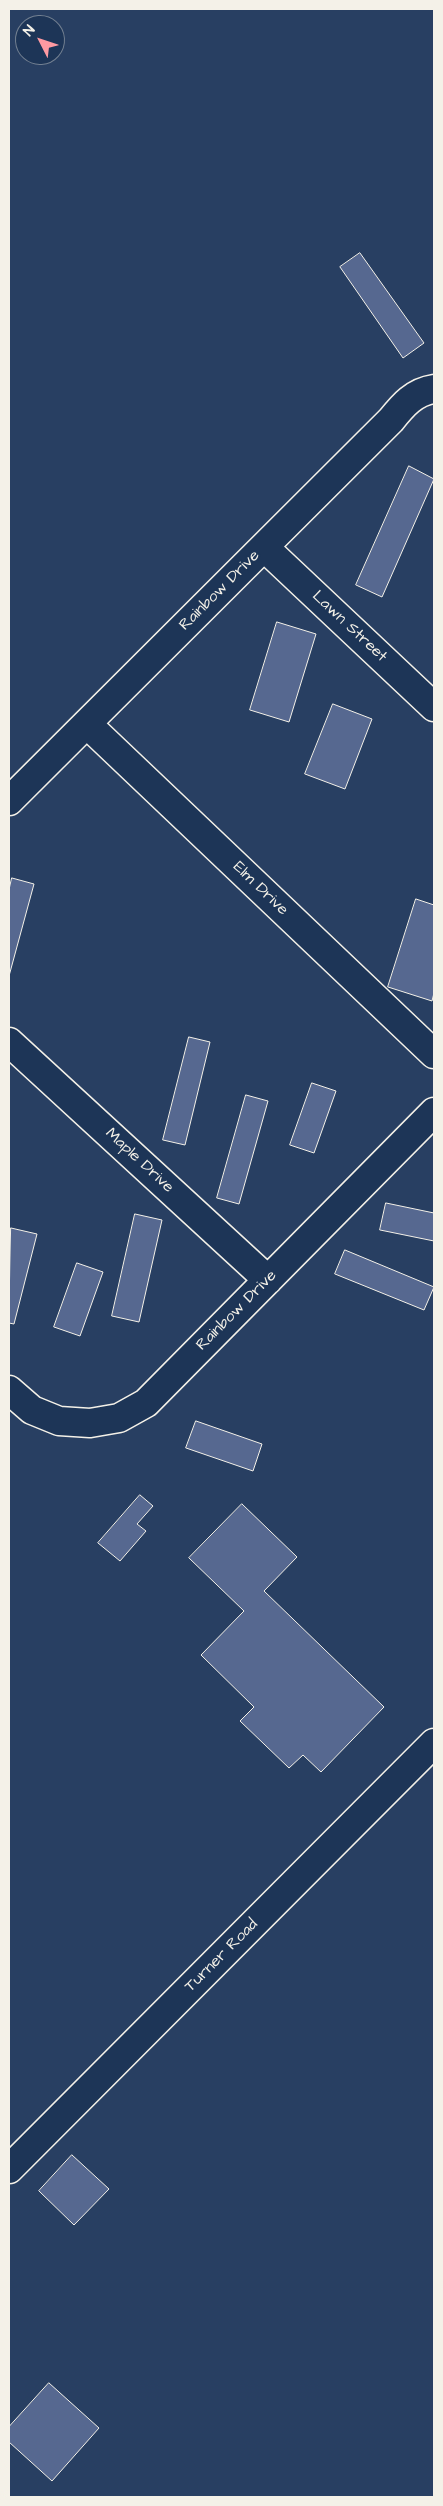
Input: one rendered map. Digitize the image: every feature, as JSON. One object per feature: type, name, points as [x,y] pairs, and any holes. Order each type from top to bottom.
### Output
[{"type":"street","name":"Rainbow Drive","points":[[9,801],[391,420],[405,402],[426,390],[434,389]]},
{"type":"street","name":"Lawn Street","points":[[264,547],[434,707]]},
{"type":"street","name":"Elm Drive","points":[[87,724],[434,1054]]},
{"type":"street","name":"Maple Drive","points":[[9,1042],[268,1280]]},
{"type":"street","name":"Rainbow Drive","points":[[9,1390],[32,1410],[59,1421],[90,1423],[119,1418],[146,1403],[434,1112]]},
{"type":"street","name":"Turner Road","points":[[9,2169],[434,1743]]},
{"type":"building","points":[[360,253],[424,343],[403,358],[340,267]]},
{"type":"building","points":[[409,466],[434,479],[382,597],[356,585]]},
{"type":"building","points":[[277,622],[316,634],[289,722],[250,710]]},
{"type":"building","points":[[333,704],[372,719],[345,789],[305,774]]},
{"type":"building","points":[[12,878],[34,884],[9,976],[9,890]]},
{"type":"building","points":[[416,899],[434,905],[434,993],[432,1001],[388,987]]},
{"type":"building","points":[[189,1037],[210,1042],[185,1145],[163,1140]]},
{"type":"building","points":[[312,1083],[336,1091],[314,1153],[290,1145]]},
{"type":"building","points":[[246,1095],[268,1101],[239,1204],[217,1198]]},
{"type":"building","points":[[386,1203],[434,1213],[434,1241],[380,1230]]},
{"type":"building","points":[[135,1214],[162,1220],[139,1322],[112,1316]]},
{"type":"building","points":[[11,1228],[37,1234],[14,1324],[9,1323]]},
{"type":"building","points":[[345,1250],[434,1287],[424,1310],[335,1274]]},
{"type":"building","points":[[77,1263],[103,1272],[80,1336],[54,1327]]},
{"type":"building","points":[[196,1421],[262,1444],[253,1471],[186,1448]]},
{"type":"building","points":[[140,1495],[153,1506],[137,1524],[146,1531],[120,1561],[98,1543]]},
{"type":"building","points":[[242,1504],[297,1557],[264,1591],[384,1707],[321,1772],[303,1755],[289,1768],[240,1721],[254,1707],[201,1655],[244,1611],[189,1558]]},
{"type":"building","points":[[72,2155],[109,2189],[74,2225],[39,2191]]},
{"type":"building","points":[[49,2383],[99,2428],[52,2481],[9,2442],[9,2427]]}]
